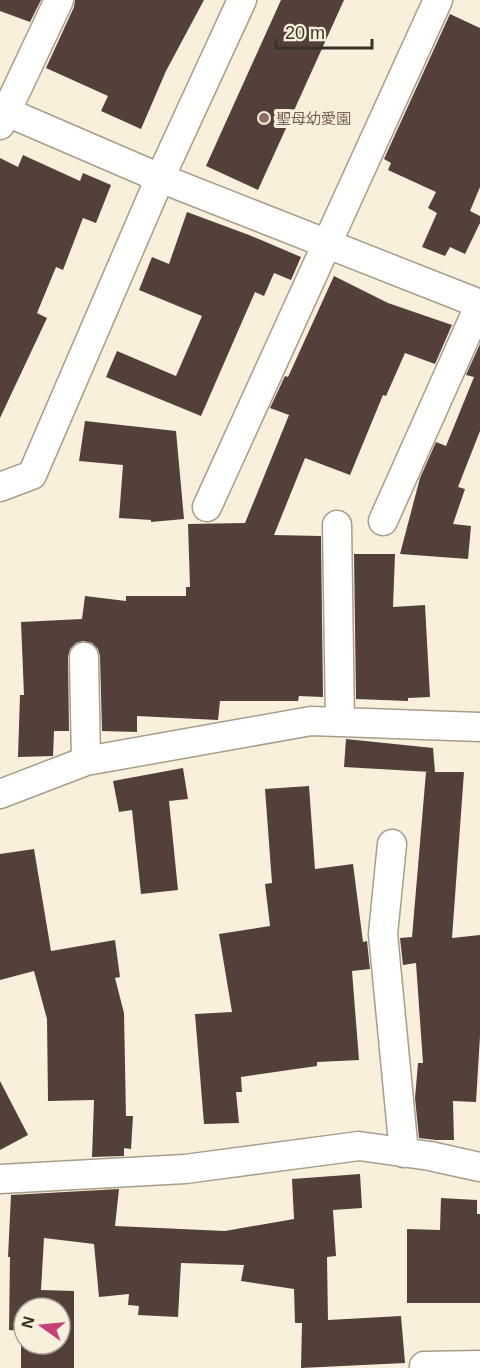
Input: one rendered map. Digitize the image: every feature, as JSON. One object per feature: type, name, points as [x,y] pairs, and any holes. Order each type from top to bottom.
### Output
[{"type":"street","points":[[59,0],[2,115],[480,304],[383,521]]},
{"type":"street","points":[[0,487],[32,475],[160,178],[242,0]]},
{"type":"street","points":[[207,507],[438,0]]},
{"type":"street","points":[[338,525],[340,722]]},
{"type":"street","points":[[84,657],[86,761]]},
{"type":"street","points":[[0,794],[86,761],[311,721],[480,727]]},
{"type":"street","points":[[392,844],[383,934],[404,1153]]},
{"type":"street","points":[[0,1179],[185,1169],[359,1146],[480,1167]]},
{"type":"street","points":[[424,1368],[424,1366],[480,1365]]},
{"type":"building","points":[[0,0],[41,0],[30,22],[0,11]]},
{"type":"building","points":[[75,0],[204,0],[166,71],[141,129],[101,111],[108,96],[46,68],[74,7]]},
{"type":"building","points":[[281,0],[344,0],[258,190],[206,166]]},
{"type":"building","points":[[450,14],[480,28],[480,187],[470,211],[480,216],[480,223],[465,254],[450,247],[445,256],[422,247],[437,213],[428,208],[436,192],[388,170],[391,163],[384,159]]},
{"type":"building","points":[[23,155],[80,181],[83,173],[111,185],[96,223],[83,218],[63,270],[56,267],[37,313],[47,318],[0,418],[0,158],[18,167]]},
{"type":"building","points":[[187,212],[301,257],[291,280],[274,273],[264,296],[255,292],[201,416],[106,377],[117,351],[176,376],[202,316],[139,290],[152,257],[169,264]]},
{"type":"building","points":[[334,276],[388,303],[452,325],[435,364],[405,353],[386,396],[383,395],[350,475],[305,458],[274,535],[321,536],[323,697],[299,696],[298,701],[220,701],[218,720],[137,716],[137,732],[102,731],[100,656],[98,649],[92,643],[83,641],[76,643],[70,649],[68,657],[69,731],[54,731],[53,756],[18,757],[20,695],[24,695],[21,622],[82,619],[85,596],[126,601],[126,596],[186,596],[186,587],[190,587],[188,524],[245,523],[289,415],[270,408],[285,376],[288,377]]},
{"type":"building","points":[[480,344],[480,431],[458,487],[465,489],[453,524],[471,526],[468,559],[400,554],[420,478],[436,442],[446,446],[474,377],[466,375]]},
{"type":"building","points":[[85,421],[176,431],[184,519],[151,522],[151,520],[119,518],[123,465],[79,461]]},
{"type":"building","points":[[354,554],[395,554],[393,607],[425,605],[430,697],[408,698],[408,701],[356,699]]},
{"type":"building","points":[[346,739],[433,748],[435,772],[464,772],[452,938],[480,935],[480,1036],[476,1102],[453,1101],[454,1140],[419,1138],[415,1098],[418,1063],[423,1063],[416,963],[403,965],[400,938],[412,937],[426,772],[431,772],[344,767]]},
{"type":"building","points":[[183,768],[188,799],[169,801],[178,890],[141,894],[132,810],[119,812],[113,781]]},
{"type":"building","points":[[309,786],[315,869],[353,864],[363,942],[367,941],[370,969],[352,971],[359,1060],[317,1062],[317,1066],[241,1077],[242,1092],[236,1092],[239,1123],[204,1124],[195,1014],[232,1012],[219,934],[270,926],[265,884],[272,883],[265,789]]},
{"type":"building","points":[[34,849],[51,951],[115,940],[120,977],[115,978],[124,1013],[126,1116],[133,1116],[131,1149],[124,1148],[124,1156],[92,1157],[94,1100],[48,1101],[47,1019],[34,971],[0,980],[0,854]]},
{"type":"building","points":[[0,1081],[28,1135],[0,1150]]},
{"type":"building","points":[[360,1174],[362,1208],[333,1210],[336,1256],[327,1257],[328,1320],[401,1316],[405,1363],[301,1368],[302,1323],[295,1323],[294,1289],[241,1281],[244,1265],[181,1263],[178,1317],[138,1315],[139,1306],[128,1305],[129,1294],[99,1297],[94,1244],[44,1238],[41,1290],[74,1291],[74,1368],[21,1368],[21,1356],[72,1356],[72,1296],[12,1296],[12,1330],[9,1330],[10,1257],[8,1257],[11,1195],[119,1189],[115,1226],[225,1231],[294,1219],[292,1179]]},
{"type":"building","points":[[441,1198],[477,1200],[477,1214],[480,1214],[480,1303],[407,1303],[407,1229],[440,1230]]},
{"type":"place","name":"聖母幼愛園","points":[[264,118]]}]
